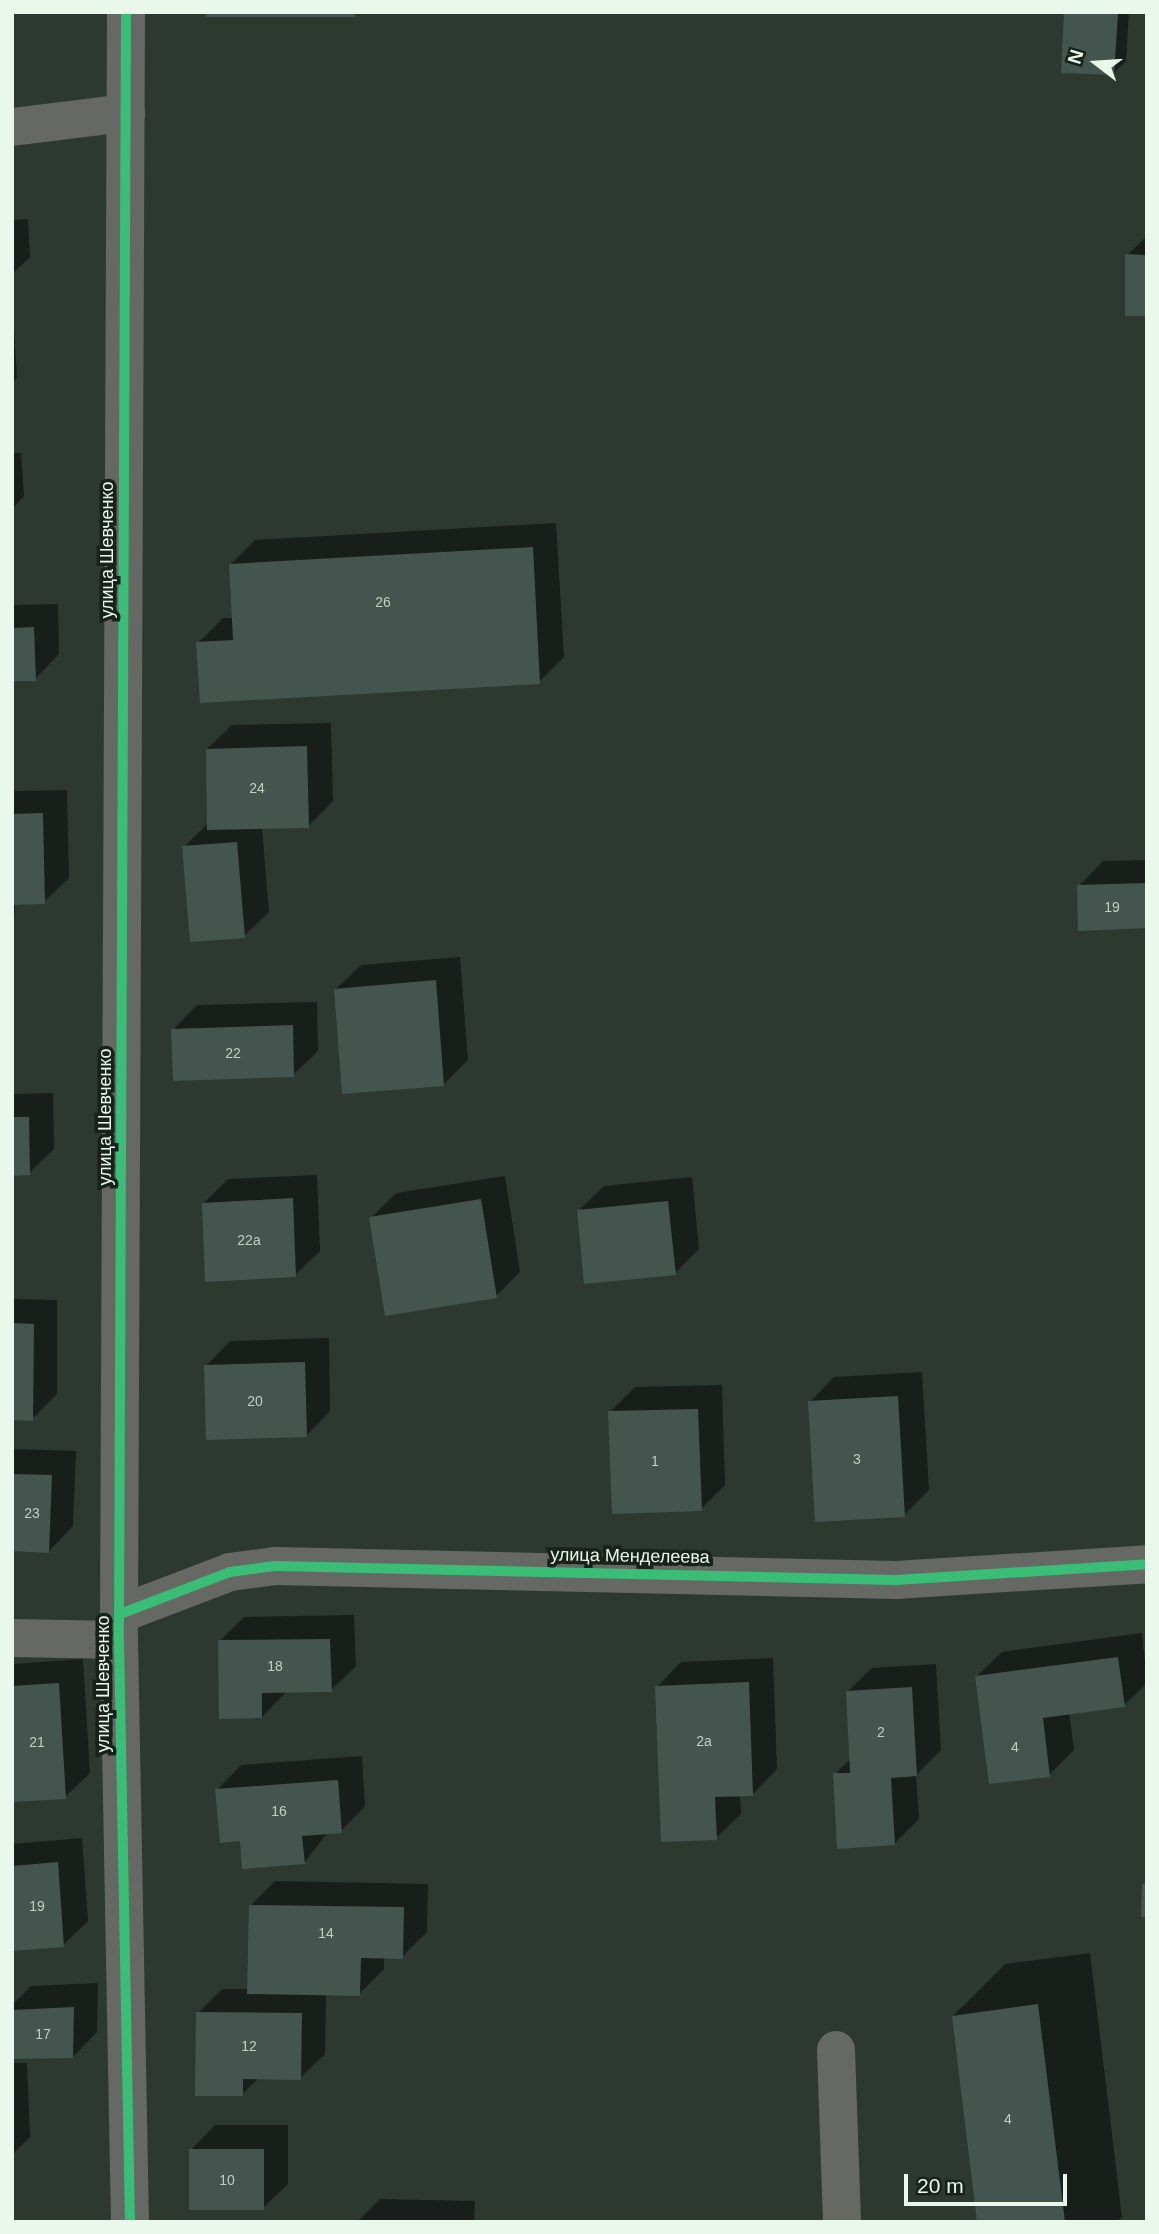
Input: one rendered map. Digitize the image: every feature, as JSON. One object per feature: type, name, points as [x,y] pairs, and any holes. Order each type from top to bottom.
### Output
[{"type":"street","name":"улица Шевченко","points":[[126,12],[120,1627],[130,2222]]},
{"type":"street","points":[[12,127],[126,113]]},
{"type":"street","name":"улица Менделеева","points":[[120,1627],[230,1572],[275,1566],[896,1580],[1147,1564]]},
{"type":"street","points":[[12,1638],[120,1627]]},
{"type":"street","points":[[836,2050],[842,2222]]},
{"type":"building","points":[[206,12],[355,12],[355,17],[206,17]]},
{"type":"building","points":[[1064,12],[1118,14],[1114,75],[1061,73]]},
{"type":"building","points":[[1125,254],[1147,255],[1147,316],[1125,316]]},
{"type":"building","points":[[533,547],[540,684],[200,703],[196,642],[233,640],[229,564]]},
{"type":"building","points":[[34,627],[36,681],[12,681],[12,628]]},
{"type":"building","points":[[307,746],[309,828],[207,830],[206,749]]},
{"type":"building","points":[[43,813],[45,904],[12,905],[12,814]]},
{"type":"building","points":[[237,842],[245,938],[190,942],[182,846]]},
{"type":"building","points":[[1147,883],[1147,928],[1078,931],[1077,885]]},
{"type":"building","points":[[436,980],[444,1086],[342,1094],[334,989]]},
{"type":"building","points":[[293,1025],[294,1077],[173,1081],[171,1029]]},
{"type":"building","points":[[12,1117],[29,1117],[30,1175],[12,1176]]},
{"type":"building","points":[[293,1198],[296,1277],[205,1282],[202,1203]]},
{"type":"building","points":[[481,1199],[497,1298],[385,1316],[369,1217]]},
{"type":"building","points":[[668,1201],[676,1275],[584,1284],[577,1210]]},
{"type":"building","points":[[12,1323],[34,1324],[33,1421],[12,1420]]},
{"type":"building","points":[[305,1362],[307,1437],[206,1440],[204,1365]]},
{"type":"building","points":[[898,1396],[905,1517],[815,1522],[808,1401]]},
{"type":"building","points":[[698,1409],[702,1511],[612,1514],[608,1411]]},
{"type":"building","points":[[12,1474],[52,1475],[49,1553],[12,1551]]},
{"type":"building","points":[[330,1639],[332,1692],[262,1693],[262,1718],[219,1719],[218,1640]]},
{"type":"building","points":[[1118,1657],[1125,1707],[1043,1718],[1050,1777],[989,1784],[975,1676]]},
{"type":"building","points":[[749,1682],[753,1796],[715,1797],[717,1840],[661,1842],[655,1686]]},
{"type":"building","points":[[59,1683],[66,1799],[12,1802],[12,1686]]},
{"type":"building","points":[[912,1687],[917,1776],[891,1778],[895,1845],[837,1849],[833,1773],[850,1773],[846,1691]]},
{"type":"building","points":[[338,1780],[342,1833],[302,1836],[305,1864],[242,1869],[240,1841],[220,1843],[215,1789]]},
{"type":"building","points":[[58,1862],[64,1947],[12,1951],[12,1866]]},
{"type":"building","points":[[1142,1884],[1147,1884],[1147,1917],[1141,1917]]},
{"type":"building","points":[[249,1905],[404,1907],[403,1959],[361,1958],[360,1996],[247,1994]]},
{"type":"building","points":[[1038,2004],[1065,2222],[977,2222],[952,2016]]},
{"type":"building","points":[[74,2007],[73,2058],[12,2059],[12,2010]]},
{"type":"building","points":[[196,2012],[302,2013],[301,2080],[243,2079],[243,2096],[195,2096]]},
{"type":"building","points":[[189,2149],[264,2149],[264,2210],[189,2210]]},
{"type":"cycle path","points":[[126,12],[119,1640],[130,2222]]},
{"type":"cycle path","points":[[120,1614],[230,1572],[275,1566],[896,1580],[1147,1564]]}]
